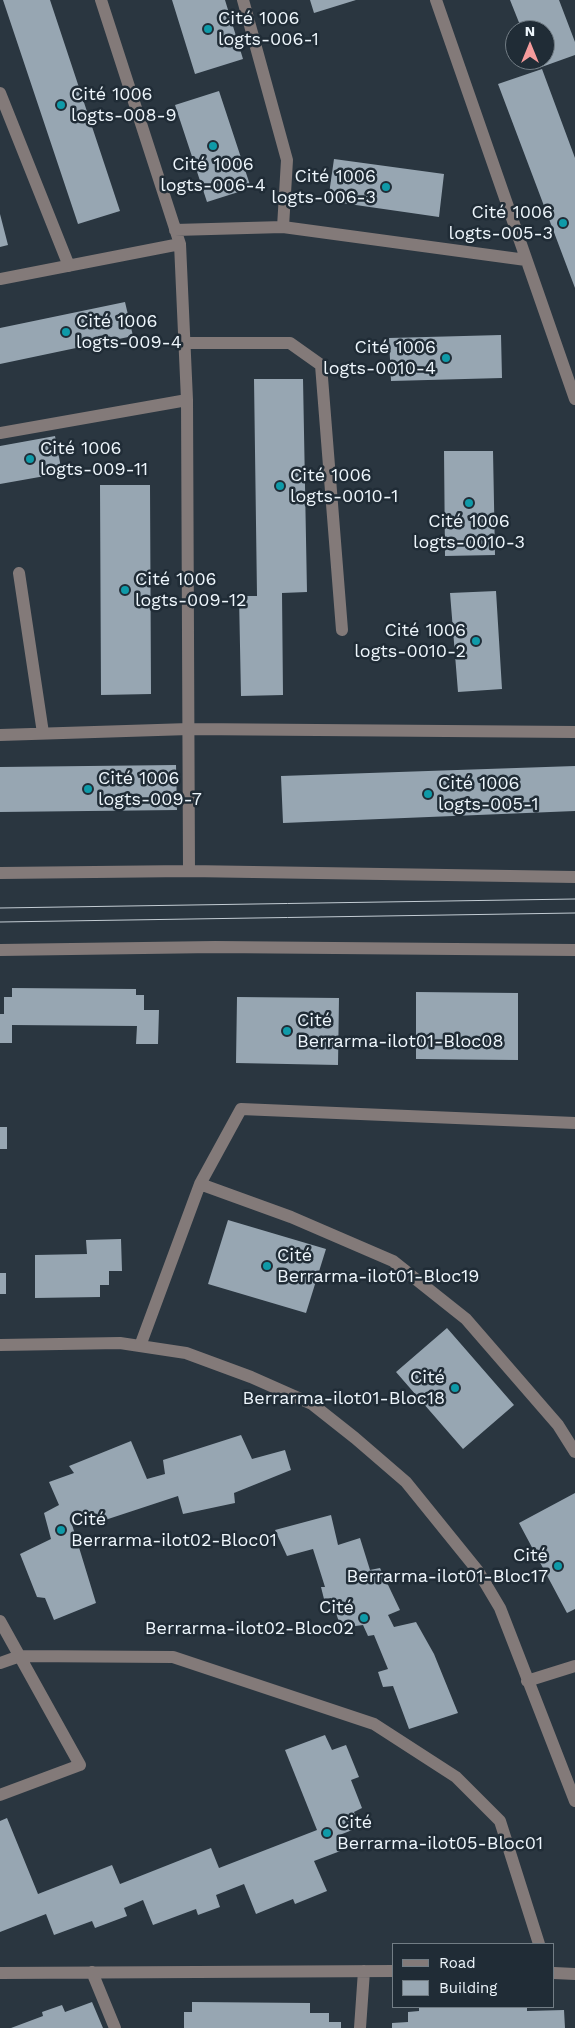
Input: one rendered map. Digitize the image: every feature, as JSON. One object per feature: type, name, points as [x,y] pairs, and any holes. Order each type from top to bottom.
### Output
[{"type":"street","points":[[101,0],[180,244],[187,400],[189,871]]},
{"type":"street","points":[[243,0],[287,160],[283,227]]},
{"type":"street","points":[[436,0],[575,399]]},
{"type":"street","points":[[0,93],[69,266]]},
{"type":"street","points":[[175,230],[283,227],[526,260]]},
{"type":"street","points":[[0,279],[180,244]]},
{"type":"street","points":[[185,342],[290,342],[321,365],[342,630]]},
{"type":"street","points":[[0,433],[187,400]]},
{"type":"street","points":[[19,573],[43,733]]},
{"type":"street","points":[[0,735],[189,730],[575,732]]},
{"type":"street","points":[[0,873],[189,871],[575,877]]},
{"type":"street","points":[[0,950],[215,947],[575,950]]},
{"type":"street","points":[[140,1346],[200,1184],[241,1109],[575,1123]]},
{"type":"street","points":[[200,1184],[291,1217],[393,1261],[466,1319],[558,1425],[575,1452]]},
{"type":"street","points":[[0,1345],[120,1343],[186,1353],[251,1377],[312,1404],[356,1438],[406,1482],[478,1571],[500,1608],[575,1801]]},
{"type":"street","points":[[0,1621],[80,1765],[0,1795]]},
{"type":"street","points":[[0,1663],[20,1656],[173,1657],[374,1724],[456,1777],[500,1821],[539,1943]]},
{"type":"street","points":[[527,1681],[575,1666]]},
{"type":"street","points":[[360,2028],[364,1971]]},
{"type":"street","points":[[92,1972],[115,2028]]},
{"type":"street","points":[[0,1973],[392,1972]]},
{"type":"street","points":[[555,1973],[575,1974]]},
{"type":"building","name":"Cité 1006 logts-008-9","points":[[3,0],[50,0],[120,211],[78,224]]},
{"type":"building","name":"Cité 1006 logts-006-1","points":[[172,0],[225,0],[243,59],[195,74]]},
{"type":"building","points":[[310,0],[356,0],[314,13]]},
{"type":"building","points":[[510,0],[559,0],[575,42],[575,55],[555,62],[555,20],[518,20]]},
{"type":"building","name":"Cité 1006 logts-005-3","points":[[542,70],[575,158],[575,288],[498,84]]},
{"type":"building","name":"Cité 1006 logts-006-4","points":[[219,91],[251,188],[207,202],[175,105]]},
{"type":"building","name":"Cité 1006 logts-006-3","points":[[334,159],[444,174],[439,217],[328,201]]},
{"type":"building","points":[[0,214],[8,245],[0,247]]},
{"type":"building","name":"Cité 1006 logts-009-4","points":[[125,302],[133,336],[0,364],[0,328]]},
{"type":"building","name":"Cité 1006 logts-0010-4","points":[[501,335],[502,378],[391,381],[389,338]]},
{"type":"building","name":"Cité 1006 logts-0010-1","points":[[254,379],[303,379],[307,592],[282,593],[283,695],[241,696],[239,596],[257,596]]},
{"type":"building","name":"Cité 1006 logts-009-11","points":[[55,436],[62,473],[0,484],[0,446]]},
{"type":"building","name":"Cité 1006 logts-0010-3","points":[[444,451],[493,451],[495,555],[445,556]]},
{"type":"building","name":"Cité 1006 logts-009-12","points":[[100,485],[150,485],[151,694],[101,695]]},
{"type":"building","name":"Cité 1006 logts-0010-2","points":[[496,591],[502,689],[458,692],[450,593]]},
{"type":"building","name":"Cité 1006 logts-009-7","points":[[176,765],[177,810],[0,812],[0,767]]},
{"type":"building","name":"Cité 1006 logts-005-1","points":[[575,766],[575,811],[283,823],[281,776]]},
{"type":"building","points":[[12,988],[136,989],[136,995],[144,995],[144,1010],[159,1010],[158,1044],[136,1044],[137,1026],[12,1025],[12,1043],[0,1043],[0,1014],[4,1014],[4,997],[12,997]]},
{"type":"building","points":[[416,992],[518,993],[518,1060],[416,1059]]},
{"type":"building","name":"Cité Berrarma-ilot01-Bloc08","points":[[237,997],[339,998],[338,1065],[236,1063]]},
{"type":"building","points":[[0,1127],[7,1127],[7,1149],[0,1149]]},
{"type":"building","name":"Cité Berrarma-ilot01-Bloc19","points":[[228,1220],[326,1249],[306,1313],[208,1284]]},
{"type":"building","points":[[121,1239],[122,1271],[109,1271],[109,1285],[100,1285],[100,1297],[35,1298],[35,1255],[87,1254],[86,1240]]},
{"type":"building","points":[[0,1273],[6,1273],[6,1294],[0,1294]]},
{"type":"building","name":"Cité Berrarma-ilot01-Bloc18","points":[[447,1328],[514,1405],[463,1449],[396,1372]]},
{"type":"building","name":"Cité Berrarma-ilot02-Bloc01","points":[[241,1435],[252,1459],[285,1450],[291,1470],[234,1493],[235,1503],[183,1514],[178,1496],[99,1522],[93,1511],[70,1518],[96,1603],[54,1620],[45,1598],[37,1597],[20,1554],[51,1539],[44,1513],[59,1505],[49,1482],[74,1473],[69,1466],[131,1441],[147,1479],[165,1474],[163,1460]]},
{"type":"building","name":"Cité Berrarma-ilot01-Bloc17","points":[[575,1493],[575,1609],[567,1613],[519,1523]]},
{"type":"building","name":"Cité Berrarma-ilot02-Bloc02","points":[[331,1515],[338,1545],[360,1538],[370,1570],[380,1568],[400,1610],[388,1615],[394,1627],[416,1622],[434,1654],[458,1713],[409,1729],[393,1686],[383,1687],[378,1672],[388,1669],[374,1635],[368,1636],[363,1625],[341,1628],[331,1598],[324,1599],[321,1587],[325,1587],[313,1549],[287,1556],[275,1530]]},
{"type":"building","name":"Cité Berrarma-ilot05-Bloc01","points":[[325,1735],[332,1750],[346,1745],[359,1777],[351,1780],[362,1808],[354,1812],[360,1827],[337,1836],[343,1850],[314,1861],[327,1891],[295,1904],[293,1899],[256,1914],[244,1884],[216,1895],[220,1907],[198,1915],[196,1909],[153,1925],[143,1900],[124,1908],[127,1916],[95,1928],[92,1921],[54,1935],[46,1914],[0,1932],[0,1821],[7,1818],[38,1894],[112,1865],[120,1884],[211,1848],[219,1868],[317,1830],[285,1750]]},
{"type":"building","points":[[92,2002],[103,2028],[11,2028],[43,2016],[42,2012],[62,2005],[65,2012]]},
{"type":"building","points":[[192,2002],[310,2003],[310,2013],[329,2013],[329,2022],[341,2022],[341,2028],[184,2028],[184,2012],[192,2012]]},
{"type":"building","points":[[419,2008],[527,2008],[527,2011],[564,2010],[565,2028],[392,2028],[392,2023],[408,2022],[408,2012],[419,2011]]},
{"type":"tram line","points":[[0,908],[575,899]]},
{"type":"tram line","points":[[0,922],[575,913]]},
{"type":"place","name":"Cité 1006 logts-006-1","points":[[208,29]]},
{"type":"place","name":"Cité 1006 logts-008-9","points":[[61,105]]},
{"type":"place","name":"Cité 1006 logts-006-4","points":[[213,146]]},
{"type":"place","name":"Cité 1006 logts-006-3","points":[[386,187]]},
{"type":"place","name":"Cité 1006 logts-005-3","points":[[563,223]]},
{"type":"place","name":"Cité 1006 logts-009-4","points":[[66,332]]},
{"type":"place","name":"Cité 1006 logts-0010-4","points":[[446,358]]},
{"type":"place","name":"Cité 1006 logts-009-11","points":[[30,459]]},
{"type":"place","name":"Cité 1006 logts-0010-1","points":[[280,486]]},
{"type":"place","name":"Cité 1006 logts-0010-3","points":[[469,503]]},
{"type":"place","name":"Cité 1006 logts-009-12","points":[[125,590]]},
{"type":"place","name":"Cité 1006 logts-0010-2","points":[[476,641]]},
{"type":"place","name":"Cité 1006 logts-009-7","points":[[88,789]]},
{"type":"place","name":"Cité 1006 logts-005-1","points":[[428,794]]},
{"type":"place","name":"Cité Berrarma-ilot01-Bloc08","points":[[287,1031]]},
{"type":"place","name":"Cité Berrarma-ilot01-Bloc19","points":[[267,1266]]},
{"type":"place","name":"Cité Berrarma-ilot01-Bloc18","points":[[455,1388]]},
{"type":"place","name":"Cité Berrarma-ilot02-Bloc01","points":[[61,1530]]},
{"type":"place","name":"Cité Berrarma-ilot01-Bloc17","points":[[558,1566]]},
{"type":"place","name":"Cité Berrarma-ilot02-Bloc02","points":[[364,1618]]},
{"type":"place","name":"Cité Berrarma-ilot05-Bloc01","points":[[327,1833]]}]
